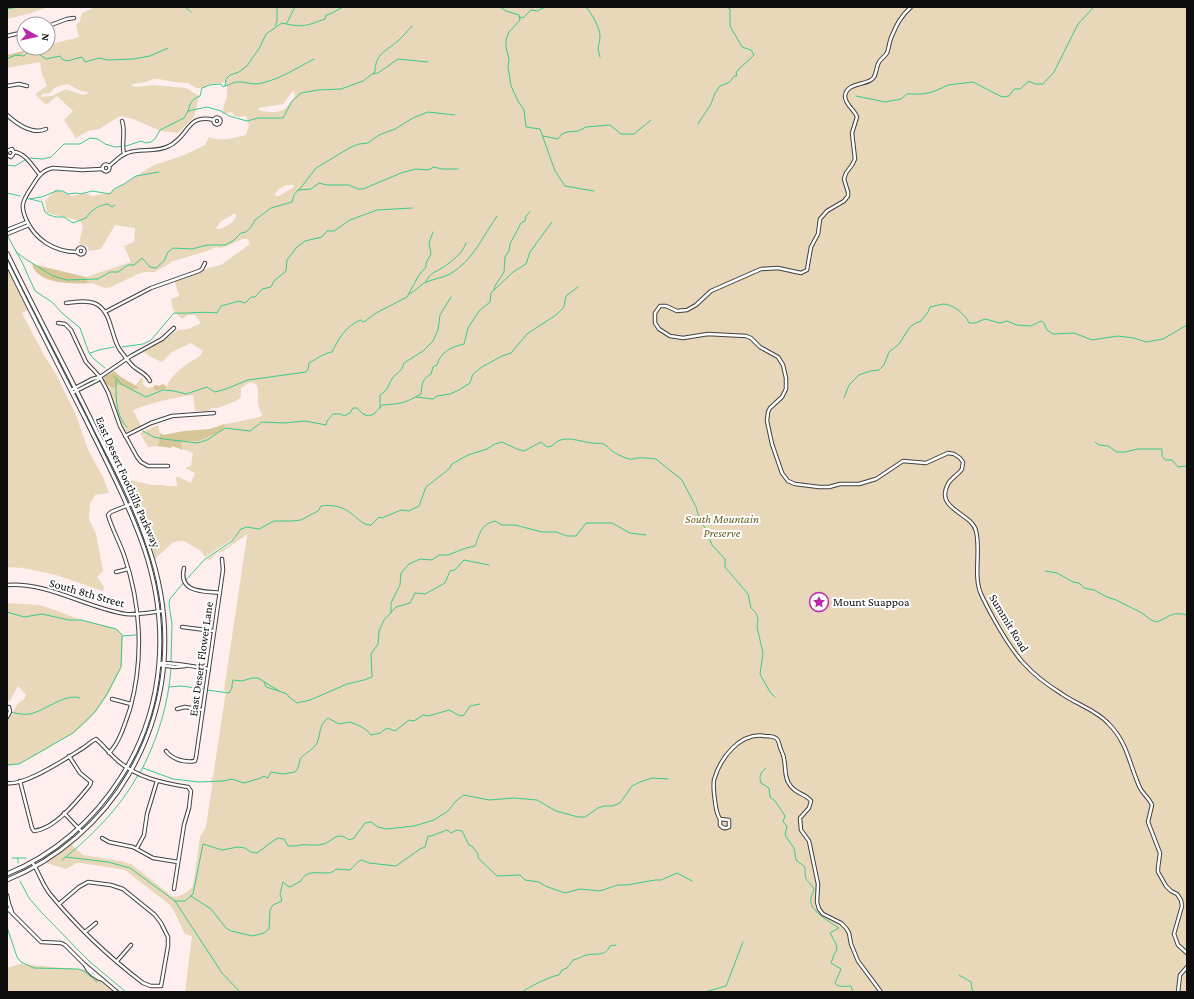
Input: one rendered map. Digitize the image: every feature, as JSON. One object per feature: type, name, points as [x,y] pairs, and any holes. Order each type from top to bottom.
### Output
[{"type":"street","name":"Summit Road","points":[[911,7],[899,19],[888,51],[879,62],[873,78],[868,82],[859,83],[846,94],[845,98],[847,103],[857,117],[852,133],[855,159],[844,179],[848,196],[844,201],[827,212],[820,219],[818,234],[811,247],[807,270],[801,273],[778,268],[768,268],[757,271],[711,291],[696,305],[687,310],[677,312],[666,306],[660,306],[656,313],[655,323],[661,331],[676,338],[687,338],[708,334],[746,336],[752,339],[760,347],[778,356],[783,364],[786,389],[783,395],[768,412],[768,427],[770,440],[782,473],[786,479],[792,483],[823,487],[840,484],[859,484],[873,480],[903,461],[926,463],[950,453],[960,458],[963,462],[962,469],[948,484],[945,490],[945,497],[951,506],[970,521],[976,528],[978,542],[978,585],[982,596],[1012,650],[1023,663],[1038,677],[1056,690],[1107,722],[1123,744],[1131,760],[1140,788],[1152,805],[1148,822],[1160,853],[1158,872],[1166,886],[1177,894],[1181,900],[1182,906],[1175,928],[1175,937],[1178,945],[1187,953]]},
{"type":"street","points":[[56,23],[74,18]]},
{"type":"street","points":[[7,86],[20,84],[27,86]]},
{"type":"street","points":[[7,115],[31,130],[41,131],[46,129]]},
{"type":"street","points":[[77,252],[50,246],[34,234],[28,223],[23,210],[23,204],[40,174],[53,168],[82,170],[102,169],[105,172],[110,169],[109,166],[124,154],[135,150],[162,149],[180,138],[195,121],[203,118],[214,120]]},
{"type":"street","points":[[122,121],[124,129],[124,154]]},
{"type":"street","points":[[7,151],[12,149],[14,152],[18,153],[29,161],[40,174]]},
{"type":"street","points":[[7,155],[11,157],[13,156],[14,152]]},
{"type":"street","points":[[102,169],[104,165],[109,166]]},
{"type":"street","points":[[7,230],[28,223]]},
{"type":"street","points":[[8,234],[28,223]]},
{"type":"street","name":"East Desert Foothills Parkway","points":[[7,253],[109,456],[145,537],[159,584],[165,637],[161,689],[152,725],[139,756],[131,770],[109,803],[82,832],[60,850],[35,866],[7,880]]},
{"type":"street","name":"East Desert Foothills Parkway","points":[[7,263],[105,458],[141,539],[154,586],[160,636],[160,664],[156,689],[141,741],[127,768],[105,801],[79,829],[56,847],[32,862],[7,874]]},
{"type":"street","points":[[105,312],[151,288],[199,271],[205,263]]},
{"type":"street","points":[[66,303],[89,301],[101,306],[110,321],[117,345],[134,367],[147,376],[150,381]]},
{"type":"street","points":[[58,322],[66,324],[71,330],[86,362],[100,377],[108,392],[116,418],[137,457],[144,464],[151,466],[168,466]]},
{"type":"street","points":[[72,391],[100,377],[127,359],[162,339],[174,328]]},
{"type":"street","points":[[88,383],[93,383],[100,377]]},
{"type":"street","points":[[125,436],[151,423],[172,416],[214,413]]},
{"type":"street","points":[[109,752],[114,747],[124,727],[136,685],[139,638],[133,585],[124,555],[108,515],[111,512],[131,504]]},
{"type":"street","name":"East Desert Flower Lane","points":[[166,751],[169,756],[176,759],[195,761],[224,570],[222,559]]},
{"type":"street","points":[[184,568],[183,578],[185,584],[191,589],[220,593]]},
{"type":"street","points":[[116,572],[128,569]]},
{"type":"street","name":"South 8th Street","points":[[7,585],[27,585],[56,592],[75,600],[121,613],[137,614],[163,611]]},
{"type":"street","points":[[182,627],[214,631]]},
{"type":"street","points":[[160,664],[209,669]]},
{"type":"street","points":[[112,699],[131,704]]},
{"type":"street","points":[[177,709],[185,707],[203,710]]},
{"type":"street","points":[[7,717],[10,712],[9,708]]},
{"type":"street","points":[[147,723],[152,725]]},
{"type":"street","points":[[720,819],[729,820],[729,827],[726,828],[720,825],[720,819],[716,808],[714,785],[722,760],[739,743],[748,738],[761,735],[776,738],[779,742],[784,757],[784,771],[790,786],[811,801],[810,808],[800,818],[800,823],[802,830],[809,841],[818,884],[816,902],[823,914],[841,923],[846,928],[858,961],[881,992]]},
{"type":"street","points":[[7,783],[20,781],[35,776],[96,739],[127,768],[157,781],[190,788],[189,808],[184,825],[174,889]]},
{"type":"street","points":[[20,781],[34,831],[50,825],[64,813],[90,785],[91,782],[80,773],[68,756]]},
{"type":"street","points":[[137,848],[144,835],[147,814],[157,781]]},
{"type":"street","points":[[64,813],[82,832]]},
{"type":"street","points":[[102,838],[108,842],[137,848],[153,858],[178,862]]},
{"type":"street","points":[[32,862],[45,887],[59,904],[85,932],[143,983],[151,986],[162,986],[169,942],[168,937],[158,918],[123,889],[111,885],[88,882],[79,887],[59,904]]},
{"type":"street","points":[[7,895],[12,913]]},
{"type":"street","points":[[7,908],[40,943],[61,943],[65,945],[84,964],[117,992]]},
{"type":"street","points":[[85,932],[96,922]]},
{"type":"street","points":[[117,961],[131,945]]},
{"type":"street","points":[[1178,992],[1180,975],[1187,966]]},
{"type":"green space","points":[[7,7],[48,7],[31,13],[7,19]]},
{"type":"green space","name":"South Mountain Preserve","points":[[95,7],[1187,7],[1187,992],[185,992],[192,936],[185,934],[170,905],[125,870],[81,863],[77,863],[66,869],[40,861],[67,841],[83,855],[131,864],[173,897],[184,894],[193,886],[200,837],[206,827],[212,786],[211,780],[213,777],[226,691],[224,690],[247,536],[246,535],[222,552],[217,553],[209,561],[208,559],[210,557],[229,545],[237,536],[205,557],[201,551],[184,541],[179,541],[172,543],[155,559],[144,526],[125,485],[129,480],[152,485],[177,486],[176,477],[191,483],[195,473],[185,468],[191,466],[193,453],[183,449],[181,443],[185,441],[199,441],[222,431],[225,426],[224,424],[260,417],[262,415],[258,405],[258,389],[256,384],[250,382],[241,388],[241,397],[236,401],[218,408],[211,408],[208,411],[195,411],[193,395],[148,405],[133,410],[141,426],[127,432],[123,430],[107,385],[111,388],[119,385],[132,389],[138,389],[138,387],[135,386],[141,378],[143,379],[143,384],[147,388],[153,387],[155,391],[166,389],[168,383],[176,373],[197,358],[203,351],[191,343],[172,352],[162,362],[144,352],[178,330],[188,329],[201,323],[195,315],[188,315],[182,319],[173,310],[171,299],[179,296],[175,282],[209,268],[221,265],[250,244],[248,239],[242,239],[227,246],[220,248],[216,247],[170,262],[171,263],[154,272],[138,274],[111,287],[105,288],[86,281],[85,279],[86,277],[131,262],[124,246],[134,242],[135,228],[115,225],[101,249],[89,251],[87,246],[79,244],[83,226],[80,221],[47,213],[45,201],[56,189],[72,196],[86,193],[92,196],[109,193],[154,165],[182,156],[205,145],[209,137],[223,139],[246,135],[249,125],[246,116],[234,116],[232,112],[222,114],[227,95],[226,82],[206,85],[204,88],[196,88],[188,83],[154,79],[133,84],[132,86],[152,85],[186,88],[199,96],[194,117],[178,133],[161,131],[133,119],[120,116],[99,129],[88,131],[76,138],[64,120],[73,111],[57,96],[46,105],[35,94],[47,86],[42,74],[40,62],[7,68],[7,58],[18,56],[56,56],[56,43],[79,37],[76,25],[80,21],[82,13]],"holes":[[[68,84],[81,91],[87,92],[88,94],[82,95],[66,89],[52,96],[41,97],[42,94],[50,93],[55,88]],[[294,91],[295,96],[291,102],[280,111],[270,112],[258,110],[259,108],[283,104]],[[286,185],[294,185],[294,187],[279,196],[276,196],[275,194],[278,190]],[[235,213],[236,217],[231,223],[225,227],[216,229],[220,222]]]},
{"type":"green space","points":[[7,267],[29,310],[22,313],[45,357],[56,374],[76,415],[88,450],[103,477],[109,493],[95,495],[90,504],[89,519],[96,534],[103,571],[97,577],[104,587],[103,591],[56,575],[23,568],[7,567]]},
{"type":"green space","points":[[158,425],[160,436],[158,444],[157,446],[148,447],[140,433]]},
{"type":"green space","points":[[7,603],[39,605],[76,618],[118,629],[123,636],[122,666],[109,693],[89,720],[74,733],[49,748],[20,764],[7,766],[7,717],[12,715],[16,706],[24,699],[26,695],[18,686],[10,701],[7,702]]},
{"type":"green space","points":[[20,964],[86,970],[113,992],[7,992],[7,968]]},
{"type":"shaded area","points":[[16,53],[16,56],[18,56],[7,58],[7,55]]},
{"type":"shaded area","points":[[32,264],[86,277],[86,281],[92,283],[67,283],[49,280],[35,271]]},
{"type":"shaded area","points":[[114,371],[138,387],[138,389],[118,385],[113,388],[107,385],[103,380],[104,377]]},
{"type":"shaded area","points":[[163,384],[166,386],[166,389],[155,391],[153,387],[155,385],[159,386]]},
{"type":"shaded area","points":[[224,424],[225,426],[222,431],[199,441],[185,441],[181,443],[183,450],[172,446],[171,448],[157,446],[160,433],[163,435],[184,431],[210,429]]},
{"type":"waterway","points":[[7,9],[18,7]]},
{"type":"waterway","points":[[185,7],[191,12]]},
{"type":"waterway","points":[[275,26],[277,21],[277,7]]},
{"type":"waterway","points":[[286,24],[295,7]]},
{"type":"waterway","points":[[188,111],[195,98],[200,96],[202,88],[209,85],[221,84],[223,87],[225,86],[226,79],[230,75],[239,72],[247,66],[260,47],[266,34],[282,23],[299,26],[308,25],[325,19],[326,15],[343,7]]},
{"type":"waterway","points":[[500,7],[506,11],[519,15],[520,20],[509,32],[506,40],[506,47],[509,59],[508,67],[511,86],[524,110],[526,127],[540,129],[555,171],[565,186],[594,191]]},
{"type":"waterway","points":[[519,17],[523,18],[531,10],[537,11],[545,7]]},
{"type":"waterway","points":[[586,7],[599,29],[600,39],[598,48],[600,57]]},
{"type":"waterway","points":[[698,124],[711,104],[715,93],[720,86],[730,82],[734,76],[737,76],[736,73],[738,70],[754,55],[751,50],[742,47],[730,26],[730,9],[726,7]]},
{"type":"waterway","points":[[856,96],[885,102],[901,99],[907,94],[922,94],[932,92],[948,85],[973,82],[1002,97],[1009,96],[1014,89],[1020,89],[1029,81],[1035,84],[1043,84],[1054,72],[1078,24],[1094,7]]},
{"type":"waterway","points":[[30,158],[43,159],[51,157],[64,144],[80,144],[90,138],[98,139],[105,144],[115,147],[126,146],[141,141],[146,143],[151,142],[155,139],[160,130],[184,118],[188,111],[207,107],[221,111],[229,116],[247,121],[258,118],[283,118],[292,101],[301,93],[318,90],[341,89],[363,81],[375,72],[379,56],[399,40],[412,26]]},
{"type":"waterway","points":[[7,59],[16,55],[24,56],[27,53],[36,52],[46,59],[60,56],[62,59],[67,61],[82,57],[85,62],[99,58],[108,60],[133,59],[150,56],[168,48]]},
{"type":"waterway","points":[[225,86],[236,82],[256,84],[271,81],[314,59]]},
{"type":"waterway","points":[[373,74],[378,73],[398,59],[428,62]]},
{"type":"waterway","points":[[299,190],[316,168],[351,147],[368,143],[379,135],[395,129],[413,118],[428,112],[455,115]]},
{"type":"waterway","points":[[543,136],[558,139],[562,134],[567,132],[578,131],[586,127],[610,125],[621,134],[634,134],[651,120]]},
{"type":"waterway","points":[[7,165],[15,166],[25,160]]},
{"type":"waterway","points":[[16,252],[53,276],[67,280],[98,279],[110,272],[118,272],[128,265],[134,265],[142,258],[150,267],[156,268],[164,261],[168,252],[173,248],[192,249],[207,245],[225,245],[233,241],[241,233],[246,232],[255,220],[271,208],[292,202],[294,195],[298,190],[311,189],[319,183],[327,185],[349,185],[358,189],[363,189],[401,173],[416,169],[428,170],[434,167],[442,169],[458,169]]},
{"type":"waterway","points":[[28,199],[42,197],[56,191],[63,191],[68,194],[81,194],[92,191],[110,194],[114,189],[136,176],[159,172]]},
{"type":"waterway","points":[[7,193],[20,196]]},
{"type":"waterway","points":[[30,199],[42,202],[45,212],[49,215],[64,217],[73,223],[86,218],[98,207],[108,204],[112,207],[115,205]]},
{"type":"waterway","points":[[122,347],[143,344],[151,340],[174,313],[217,313],[221,306],[239,301],[245,303],[251,297],[255,297],[262,289],[271,287],[274,281],[286,271],[287,260],[297,247],[305,241],[322,237],[327,231],[334,231],[350,220],[377,210],[412,208]]},
{"type":"waterway","points":[[494,290],[504,272],[505,257],[509,251],[510,244],[521,223],[525,221],[526,216],[530,212]]},
{"type":"waterway","points":[[409,294],[424,283],[450,274],[458,269],[477,248],[497,216]]},
{"type":"waterway","points":[[143,431],[154,437],[197,443],[207,440],[225,428],[250,431],[262,422],[284,423],[305,421],[326,425],[327,421],[333,414],[341,414],[344,416],[350,413],[353,408],[357,408],[363,414],[368,416],[374,414],[382,405],[403,402],[416,397],[421,394],[424,380],[431,374],[433,367],[437,365],[441,356],[451,348],[464,344],[468,328],[479,311],[490,302],[491,293],[513,272],[526,264],[530,252],[552,222]]},
{"type":"waterway","points":[[114,376],[121,384],[146,397],[163,390],[186,394],[207,387],[215,392],[248,380],[306,372],[309,363],[332,352],[340,337],[350,326],[360,320],[364,322],[376,313],[407,297],[419,275],[426,267],[426,263],[431,254],[429,243],[433,232]]},
{"type":"waterway","points":[[7,235],[22,262],[35,291],[52,302],[62,313],[80,328],[89,353],[105,368]]},
{"type":"waterway","points":[[426,282],[431,275],[456,257],[466,243]]},
{"type":"waterway","points":[[416,397],[433,399],[437,396],[450,394],[470,383],[473,374],[482,367],[502,356],[511,353],[527,334],[556,315],[564,307],[566,296],[578,287]]},
{"type":"waterway","points":[[380,408],[380,395],[400,371],[404,363],[423,351],[433,341],[438,330],[440,315],[451,297]]},
{"type":"waterway","points":[[844,398],[849,385],[859,375],[870,371],[879,370],[884,365],[889,352],[899,344],[910,327],[921,321],[930,307],[943,304],[947,304],[958,310],[965,316],[969,323],[975,323],[985,319],[1000,323],[1007,321],[1017,325],[1031,326],[1041,321],[1044,323],[1047,330],[1053,334],[1074,333],[1092,340],[1118,336],[1134,338],[1146,342],[1163,339],[1187,325]]},
{"type":"waterway","points":[[90,353],[100,349],[114,347]]},
{"type":"waterway","points":[[116,380],[118,411],[127,427]]},
{"type":"waterway","points":[[186,580],[204,560],[232,541],[241,529],[247,527],[259,529],[274,521],[301,520],[318,511],[321,506],[325,505],[342,508],[368,525],[371,525],[379,517],[382,518],[401,510],[409,511],[419,506],[426,487],[450,468],[452,464],[468,455],[487,449],[495,444],[502,442],[524,451],[541,442],[547,447],[566,439],[602,444],[629,459],[656,459],[682,480],[696,507],[700,521],[709,533],[712,545],[725,559],[725,567],[748,594],[751,608],[756,613],[758,619],[757,627],[763,653],[760,674],[770,692],[775,697]]},
{"type":"waterway","points":[[1095,442],[1099,445],[1108,446],[1117,452],[1138,449],[1162,449],[1162,456],[1165,460],[1172,460],[1178,467],[1187,466]]},
{"type":"waterway","points":[[391,613],[391,603],[400,585],[401,573],[409,564],[420,559],[432,560],[439,555],[448,555],[475,546],[483,528],[495,521],[502,525],[515,525],[542,532],[556,532],[567,536],[576,536],[586,523],[612,523],[630,533],[646,535]]},
{"type":"waterway","points":[[207,690],[229,693],[232,688],[233,680],[242,681],[258,678],[279,691],[287,694],[297,703],[310,700],[347,684],[372,677],[371,654],[378,644],[379,631],[384,620],[396,607],[410,603],[415,593],[425,594],[445,583],[450,571],[455,570],[464,560],[489,565]]},
{"type":"waterway","points":[[1045,571],[1057,573],[1073,582],[1079,583],[1084,588],[1094,590],[1116,600],[1157,622],[1174,614],[1187,615]]},
{"type":"waterway","points":[[171,662],[172,624],[169,604],[170,599],[184,582]]},
{"type":"waterway","points":[[7,612],[24,617],[42,614],[69,620],[81,620],[116,629],[122,635]]},
{"type":"waterway","points":[[7,765],[19,764],[73,733],[95,712],[107,694],[121,667],[122,636],[136,635]]},
{"type":"waterway","points":[[140,773],[152,748],[161,722],[168,694],[171,667]]},
{"type":"waterway","points":[[264,682],[266,687],[279,691]]},
{"type":"waterway","points":[[169,687],[181,686],[204,689]]},
{"type":"waterway","points":[[11,712],[30,714],[64,699],[75,697],[80,698]]},
{"type":"waterway","points":[[143,768],[173,779],[199,782],[232,779],[244,783],[263,776],[268,778],[271,772],[283,774],[295,772],[301,758],[317,743],[321,727],[328,718],[339,724],[350,722],[353,723],[371,735],[380,733],[387,728],[395,731],[409,720],[414,721],[423,715],[428,716],[449,710],[460,716],[464,715],[470,706],[480,704]]},
{"type":"waterway","points":[[766,768],[760,775],[761,783],[769,788],[770,797],[775,801],[785,816],[783,822],[787,826],[785,835],[794,848],[796,860],[805,867],[806,880],[814,889],[811,899],[812,906],[822,917],[839,928],[830,933],[837,949],[831,963],[841,969],[835,983],[836,985],[840,986],[851,986],[853,992]]},
{"type":"waterway","points":[[62,860],[84,842],[114,810],[123,799],[138,775]]},
{"type":"waterway","points":[[175,901],[185,901],[193,894],[203,844],[222,850],[238,847],[245,848],[251,852],[257,853],[278,838],[284,839],[288,846],[320,845],[340,836],[349,840],[354,838],[365,823],[371,822],[378,827],[386,829],[414,826],[434,820],[448,811],[456,801],[464,795],[489,800],[514,798],[537,800],[556,811],[578,817],[585,817],[598,808],[620,803],[632,786],[640,782],[652,778],[668,779]]},
{"type":"waterway","points":[[191,896],[211,909],[226,928],[231,931],[253,936],[264,933],[269,929],[270,910],[273,905],[282,901],[280,894],[283,882],[291,887],[301,881],[304,876],[308,874],[329,873],[336,869],[350,870],[362,860],[369,863],[396,866],[425,847],[428,836],[447,830],[451,833],[457,830],[462,831],[469,845],[473,847],[478,854],[478,858],[497,876],[520,875],[525,880],[539,882],[545,886],[565,893],[580,889],[600,891],[618,885],[661,880],[677,873],[692,881]]},
{"type":"waterway","points":[[66,857],[108,862],[130,868],[175,901],[222,973],[240,992]]},
{"type":"waterway","points":[[12,858],[26,858]]},
{"type":"waterway","points":[[18,858],[18,863]]},
{"type":"waterway","points":[[20,881],[29,898],[42,913],[89,961],[126,992]]},
{"type":"waterway","points":[[7,927],[17,957],[21,962],[34,968],[78,969],[84,971],[97,982]]},
{"type":"waterway","points":[[705,992],[726,986],[743,942]]},
{"type":"waterway","points":[[522,992],[534,985],[559,975],[562,970],[567,968],[573,960],[586,955],[603,953],[610,946],[616,945]]},
{"type":"waterway","points":[[959,975],[971,982],[974,992]]},
{"type":"place","name":"Mount Suappoa","points":[[819,602]]}]
